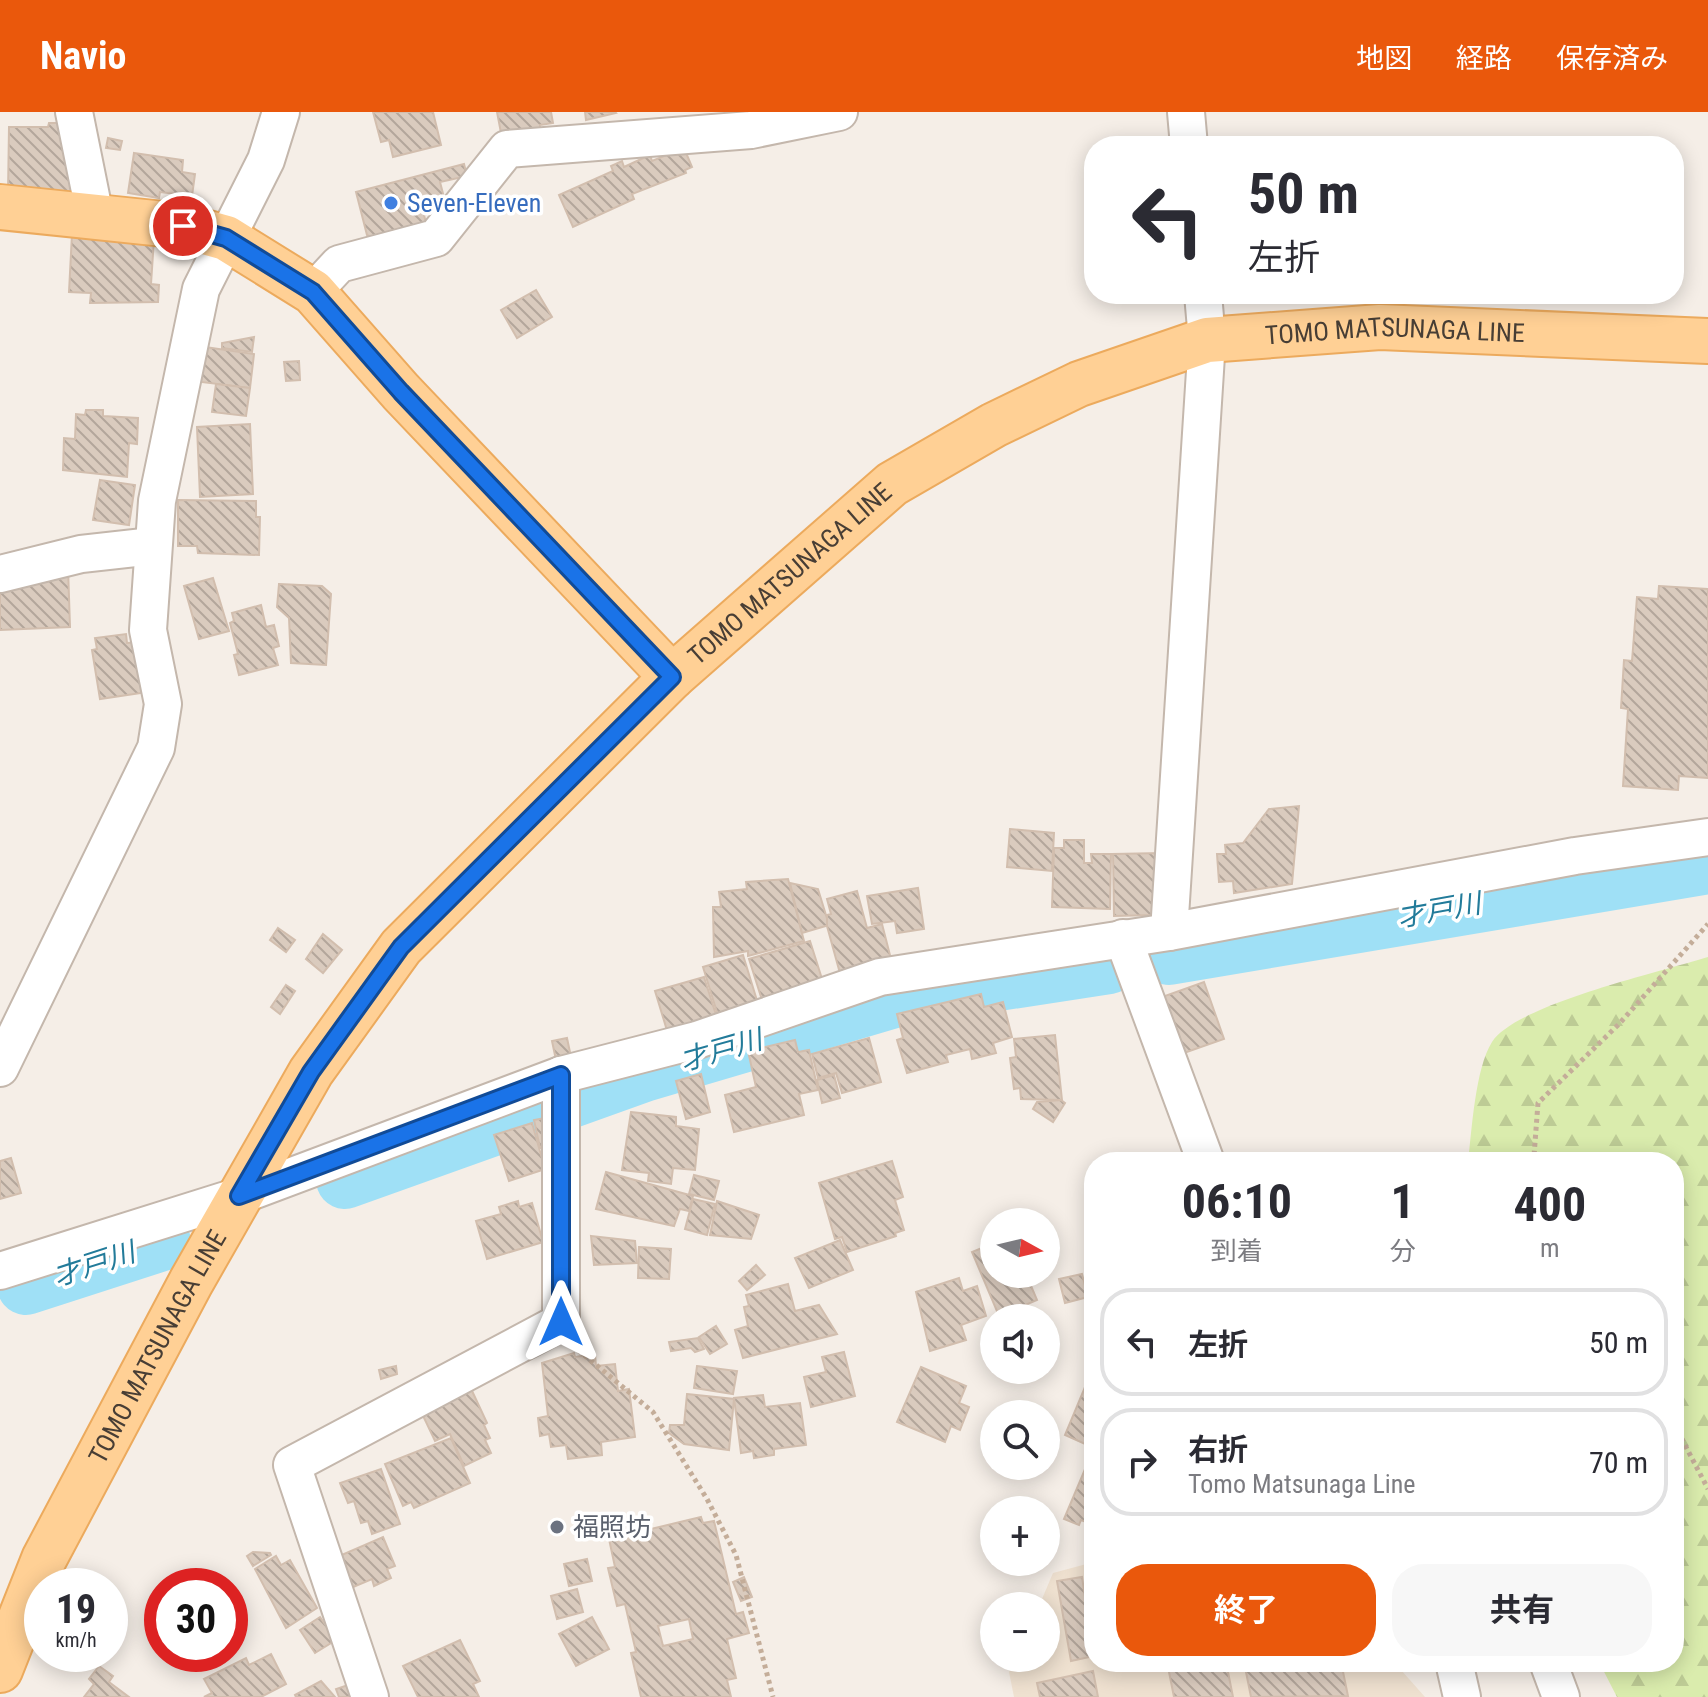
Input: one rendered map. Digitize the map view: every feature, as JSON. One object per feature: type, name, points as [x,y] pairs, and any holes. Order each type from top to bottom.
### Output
[{"type":"main road","points":[[0,207],[183,226],[226,238],[313,292],[401,392],[672,677]]},
{"type":"main road","name":"TOMO MATSUNAGA LINE","points":[[0,1670],[44,1559],[239,1196],[311,1072],[401,947],[672,677],[892,484],[994,425],[1079,384],[1207,340],[1380,327],[1708,341]]},
{"type":"street","points":[[74,112],[95,216]]},
{"type":"street","points":[[0,1068],[156,748],[163,704],[148,630],[157,501],[201,289],[266,160],[281,112]]},
{"type":"street","points":[[313,292],[339,264],[436,238],[507,149],[839,112]]},
{"type":"street","points":[[1186,112],[1188,136]]},
{"type":"street","points":[[1169,932],[1207,340],[1204,304]]},
{"type":"street","points":[[0,574],[81,554],[153,546]]},
{"type":"street","points":[[0,1271],[239,1196],[561,1075],[697,1040],[880,977],[1169,932],[1575,856],[1708,837]]},
{"type":"street","points":[[1123,938],[1202,1152]]},
{"type":"street","points":[[370,1697],[292,1465],[561,1322],[561,1075]]},
{"type":"street","points":[[1456,1672],[1462,1697]]},
{"type":"street","points":[[1552,1672],[1561,1697]]},
{"type":"path","points":[[1534,1152],[1538,1103],[1619,1024],[1708,924]]},
{"type":"path","points":[[561,1322],[582,1357],[653,1412],[707,1499],[736,1555],[773,1697]]},
{"type":"path","points":[[1684,1443],[1708,1489]]},
{"type":"shaded area","points":[[1084,1565],[1084,1672],[1403,1672],[1425,1697],[1014,1697],[1009,1672],[1060,1672],[1060,1592],[1045,1592],[1052,1576],[1060,1576],[1060,1571]]},
{"type":"green space","points":[[1708,957],[1708,1697],[1617,1697],[1604,1672],[1684,1672],[1684,1152],[1469,1152],[1478,1083],[1492,1042],[1507,1028],[1530,1015],[1626,980]]},
{"type":"building","points":[[373,112],[433,112],[441,145],[393,157],[389,140],[381,142]]},
{"type":"building","points":[[497,112],[551,112],[553,123],[540,125],[540,131],[502,138]]},
{"type":"building","points":[[585,112],[615,112],[616,113],[586,120]]},
{"type":"building","points":[[49,123],[66,123],[73,197],[51,197],[51,190],[8,193],[9,127],[48,127]]},
{"type":"building","points":[[108,138],[122,141],[120,150],[106,148]]},
{"type":"building","points":[[684,148],[692,167],[685,170],[686,173],[632,194],[634,199],[573,227],[559,195],[613,171],[611,166],[622,161],[624,167],[650,155],[652,161]]},
{"type":"building","points":[[134,153],[183,160],[182,172],[195,174],[192,196],[160,192],[159,198],[128,193]]},
{"type":"building","points":[[464,164],[467,176],[440,182],[447,209],[424,215],[427,227],[378,240],[367,235],[356,192]]},
{"type":"building","points":[[72,234],[154,239],[151,284],[159,285],[158,302],[90,303],[91,293],[69,292]]},
{"type":"building","points":[[536,290],[552,317],[517,338],[501,310]]},
{"type":"building","points":[[254,337],[252,352],[222,348],[222,343]]},
{"type":"building","points":[[205,347],[254,354],[250,388],[201,382]]},
{"type":"building","points":[[299,361],[300,380],[286,381],[284,362]]},
{"type":"building","points":[[216,384],[250,388],[246,416],[212,412]]},
{"type":"building","points":[[86,410],[103,410],[103,416],[138,418],[137,444],[129,443],[127,477],[63,470],[64,438],[75,439],[76,414],[85,415]]},
{"type":"building","points":[[250,424],[253,494],[200,497],[197,427]]},
{"type":"building","points":[[100,480],[135,485],[129,525],[93,520]]},
{"type":"building","points":[[178,500],[256,501],[256,517],[260,517],[259,555],[198,553],[197,546],[178,546]]},
{"type":"building","points":[[68,567],[70,627],[0,630],[0,574]]},
{"type":"building","points":[[213,578],[229,631],[199,639],[184,586]]},
{"type":"building","points":[[279,584],[322,586],[331,594],[326,665],[291,663],[289,618],[277,607]]},
{"type":"building","points":[[1659,586],[1708,589],[1708,778],[1679,776],[1678,790],[1623,786],[1628,709],[1621,708],[1624,660],[1632,661],[1637,597],[1658,599]]},
{"type":"building","points":[[261,605],[266,627],[274,625],[279,646],[273,648],[278,665],[239,675],[234,655],[238,654],[230,623],[234,621],[232,613]]},
{"type":"building","points":[[126,634],[127,643],[140,642],[148,692],[100,699],[92,650],[97,649],[95,638]]},
{"type":"building","points":[[1299,806],[1292,884],[1234,893],[1233,881],[1219,882],[1217,854],[1226,854],[1225,845],[1243,843],[1269,809]]},
{"type":"building","points":[[1010,829],[1054,833],[1052,871],[1007,867]]},
{"type":"building","points":[[1064,840],[1084,840],[1084,863],[1092,863],[1091,854],[1111,854],[1110,909],[1052,907],[1054,848],[1064,848]]},
{"type":"building","points":[[1162,853],[1155,915],[1114,916],[1113,854]]},
{"type":"building","points":[[788,879],[804,941],[748,956],[748,951],[714,957],[713,907],[721,907],[719,892],[747,889],[746,882]]},
{"type":"building","points":[[790,883],[818,889],[829,925],[802,933]]},
{"type":"building","points":[[918,888],[924,929],[897,933],[895,921],[872,924],[867,896]]},
{"type":"building","points":[[857,891],[867,928],[882,924],[891,959],[841,977],[827,926],[827,915],[831,914],[827,899]]},
{"type":"building","points":[[278,928],[295,940],[286,952],[270,940]]},
{"type":"building","points":[[323,934],[342,950],[323,973],[306,959]]},
{"type":"building","points":[[810,941],[823,982],[762,1000],[749,959]]},
{"type":"building","points":[[743,955],[759,1007],[719,1019],[703,967]]},
{"type":"building","points":[[704,977],[718,1021],[669,1037],[655,991]]},
{"type":"building","points":[[1204,982],[1224,1039],[1184,1053],[1162,997]]},
{"type":"building","points":[[286,985],[295,991],[280,1014],[271,1007]]},
{"type":"building","points":[[981,994],[984,1007],[1003,1002],[1012,1037],[993,1043],[996,1053],[972,1059],[970,1049],[946,1055],[948,1062],[907,1073],[897,1040],[903,1038],[897,1014]]},
{"type":"building","points":[[1055,1035],[1062,1100],[1021,1099],[1020,1088],[1014,1089],[1010,1058],[1016,1057],[1014,1039]]},
{"type":"building","points":[[567,1038],[571,1057],[556,1060],[552,1041]]},
{"type":"building","points":[[869,1038],[881,1082],[842,1093],[836,1073],[818,1078],[812,1054]]},
{"type":"building","points":[[795,1040],[798,1052],[809,1050],[818,1090],[799,1094],[804,1115],[734,1132],[725,1095],[756,1087],[748,1051]]},
{"type":"building","points":[[701,1074],[710,1112],[686,1119],[676,1081]]},
{"type":"building","points":[[834,1075],[840,1098],[822,1103],[817,1080]]},
{"type":"building","points":[[1061,1100],[1065,1103],[1053,1122],[1033,1109],[1037,1102]]},
{"type":"building","points":[[631,1112],[676,1117],[676,1126],[699,1129],[695,1170],[673,1168],[671,1184],[648,1181],[649,1173],[622,1170]]},
{"type":"building","points":[[551,1117],[557,1145],[540,1148],[534,1120]]},
{"type":"building","points":[[532,1123],[545,1169],[509,1181],[494,1135]]},
{"type":"building","points":[[11,1158],[21,1193],[0,1199],[0,1161]]},
{"type":"building","points":[[892,1161],[903,1197],[895,1200],[904,1230],[895,1233],[896,1236],[847,1252],[842,1237],[835,1239],[819,1183]]},
{"type":"building","points":[[606,1172],[693,1196],[689,1211],[680,1209],[674,1226],[596,1209]]},
{"type":"building","points":[[694,1175],[719,1181],[714,1200],[689,1194]]},
{"type":"building","points":[[693,1199],[715,1204],[707,1235],[685,1229]]},
{"type":"building","points":[[518,1201],[519,1207],[532,1203],[543,1242],[487,1259],[476,1221],[501,1214],[499,1207]]},
{"type":"building","points":[[717,1201],[759,1215],[751,1239],[710,1235]]},
{"type":"building","points":[[591,1236],[635,1241],[637,1263],[594,1265]]},
{"type":"building","points":[[840,1240],[853,1270],[809,1288],[795,1258]]},
{"type":"building","points":[[639,1247],[671,1249],[669,1279],[638,1278]]},
{"type":"building","points":[[980,1249],[980,1271],[972,1252]]},
{"type":"building","points":[[756,1265],[765,1275],[747,1290],[739,1281]]},
{"type":"building","points":[[1082,1274],[1084,1298],[1065,1303],[1060,1279]]},
{"type":"building","points":[[959,1278],[963,1291],[977,1286],[982,1304],[980,1318],[961,1325],[966,1340],[930,1351],[916,1292]]},
{"type":"building","points":[[788,1284],[795,1311],[819,1305],[837,1334],[743,1358],[735,1330],[748,1326],[744,1307],[749,1306],[746,1295]]},
{"type":"building","points":[[987,1288],[1032,1288],[1037,1300],[1028,1304],[994,1304]]},
{"type":"building","points":[[716,1326],[727,1344],[710,1354],[699,1337]]},
{"type":"building","points":[[698,1338],[704,1349],[695,1352],[691,1348],[671,1351],[669,1342]]},
{"type":"building","points":[[844,1352],[855,1396],[811,1407],[804,1377],[826,1372],[822,1357]]},
{"type":"building","points":[[574,1353],[575,1357],[595,1354],[596,1366],[615,1364],[618,1391],[629,1389],[635,1437],[601,1442],[602,1455],[568,1459],[566,1445],[551,1447],[549,1434],[540,1436],[538,1418],[548,1416],[542,1363]]},
{"type":"building","points":[[396,1366],[397,1374],[381,1379],[379,1370]]},
{"type":"building","points":[[697,1366],[737,1371],[733,1394],[694,1388]]},
{"type":"building","points":[[921,1367],[966,1386],[959,1403],[969,1407],[960,1430],[951,1426],[945,1442],[897,1422]]},
{"type":"building","points":[[466,1378],[487,1423],[484,1425],[490,1438],[485,1440],[491,1453],[464,1466],[450,1434],[435,1441],[416,1401]]},
{"type":"building","points":[[1084,1389],[1084,1444],[1065,1435]]},
{"type":"building","points":[[687,1394],[734,1399],[729,1450],[684,1444],[669,1433],[670,1425],[684,1425]]},
{"type":"building","points":[[763,1395],[765,1407],[800,1403],[806,1445],[774,1449],[774,1455],[754,1458],[753,1451],[741,1453],[734,1398]]},
{"type":"building","points":[[451,1438],[470,1483],[414,1508],[411,1502],[403,1506],[385,1464]]},
{"type":"building","points":[[381,1469],[400,1524],[372,1534],[368,1521],[361,1523],[354,1501],[348,1503],[340,1483]]},
{"type":"building","points":[[1084,1472],[1084,1521],[1081,1520],[1079,1525],[1064,1519]]},
{"type":"building","points":[[701,1517],[703,1523],[714,1521],[736,1614],[743,1612],[749,1633],[727,1639],[736,1678],[727,1680],[731,1697],[641,1697],[631,1653],[636,1652],[625,1604],[617,1606],[608,1568],[615,1567],[609,1539]],"holes":[[[689,1619],[693,1639],[663,1646],[658,1626]]]},
{"type":"building","points":[[383,1537],[395,1566],[387,1569],[391,1578],[374,1586],[372,1579],[351,1588],[337,1557]]},
{"type":"building","points":[[253,1552],[271,1555],[253,1566],[247,1556]]},
{"type":"building","points":[[276,1556],[281,1565],[290,1560],[317,1608],[286,1628],[255,1569]]},
{"type":"building","points":[[587,1559],[592,1581],[569,1586],[564,1564]]},
{"type":"building","points":[[744,1577],[752,1597],[741,1601],[733,1582]]},
{"type":"building","points":[[1082,1577],[1084,1658],[1071,1661],[1057,1581]]},
{"type":"building","points":[[577,1589],[583,1612],[557,1619],[551,1596]]},
{"type":"building","points":[[320,1617],[336,1640],[315,1653],[300,1630]]},
{"type":"building","points":[[592,1617],[609,1649],[576,1666],[559,1634]]},
{"type":"building","points":[[460,1640],[480,1681],[473,1684],[479,1697],[418,1697],[403,1666]]},
{"type":"building","points":[[271,1654],[286,1684],[261,1697],[204,1697],[212,1693],[204,1679],[218,1672],[248,1672],[248,1663],[249,1665]]},
{"type":"building","points":[[94,1672],[107,1672],[113,1676],[109,1682],[129,1697],[84,1697],[94,1684],[89,1679]]},
{"type":"building","points":[[1093,1672],[1098,1697],[1040,1697],[1037,1683]]},
{"type":"building","points":[[1169,1672],[1228,1672],[1233,1697],[1174,1697]]},
{"type":"building","points":[[1246,1672],[1343,1672],[1348,1696],[1251,1697]]},
{"type":"building","points":[[321,1681],[335,1697],[296,1697],[295,1695]]},
{"type":"building","points":[[348,1685],[352,1697],[339,1697],[336,1689]]},
{"type":"waterway","name":"才戸川","points":[[1169,956],[1708,865]]},
{"type":"waterway","name":"才戸川","points":[[345,1180],[644,1073],[901,997],[1109,965]]},
{"type":"waterway","name":"才戸川","points":[[26,1286],[162,1242]]},
{"type":"place","name":"Seven-Eleven","points":[[391,203]]},
{"type":"place","name":"福照坊","points":[[557,1527]]},
{"type":"route","points":[[183,226],[226,238],[313,292],[401,392],[672,677],[401,947],[311,1072],[239,1196],[561,1075],[561,1322]]}]
